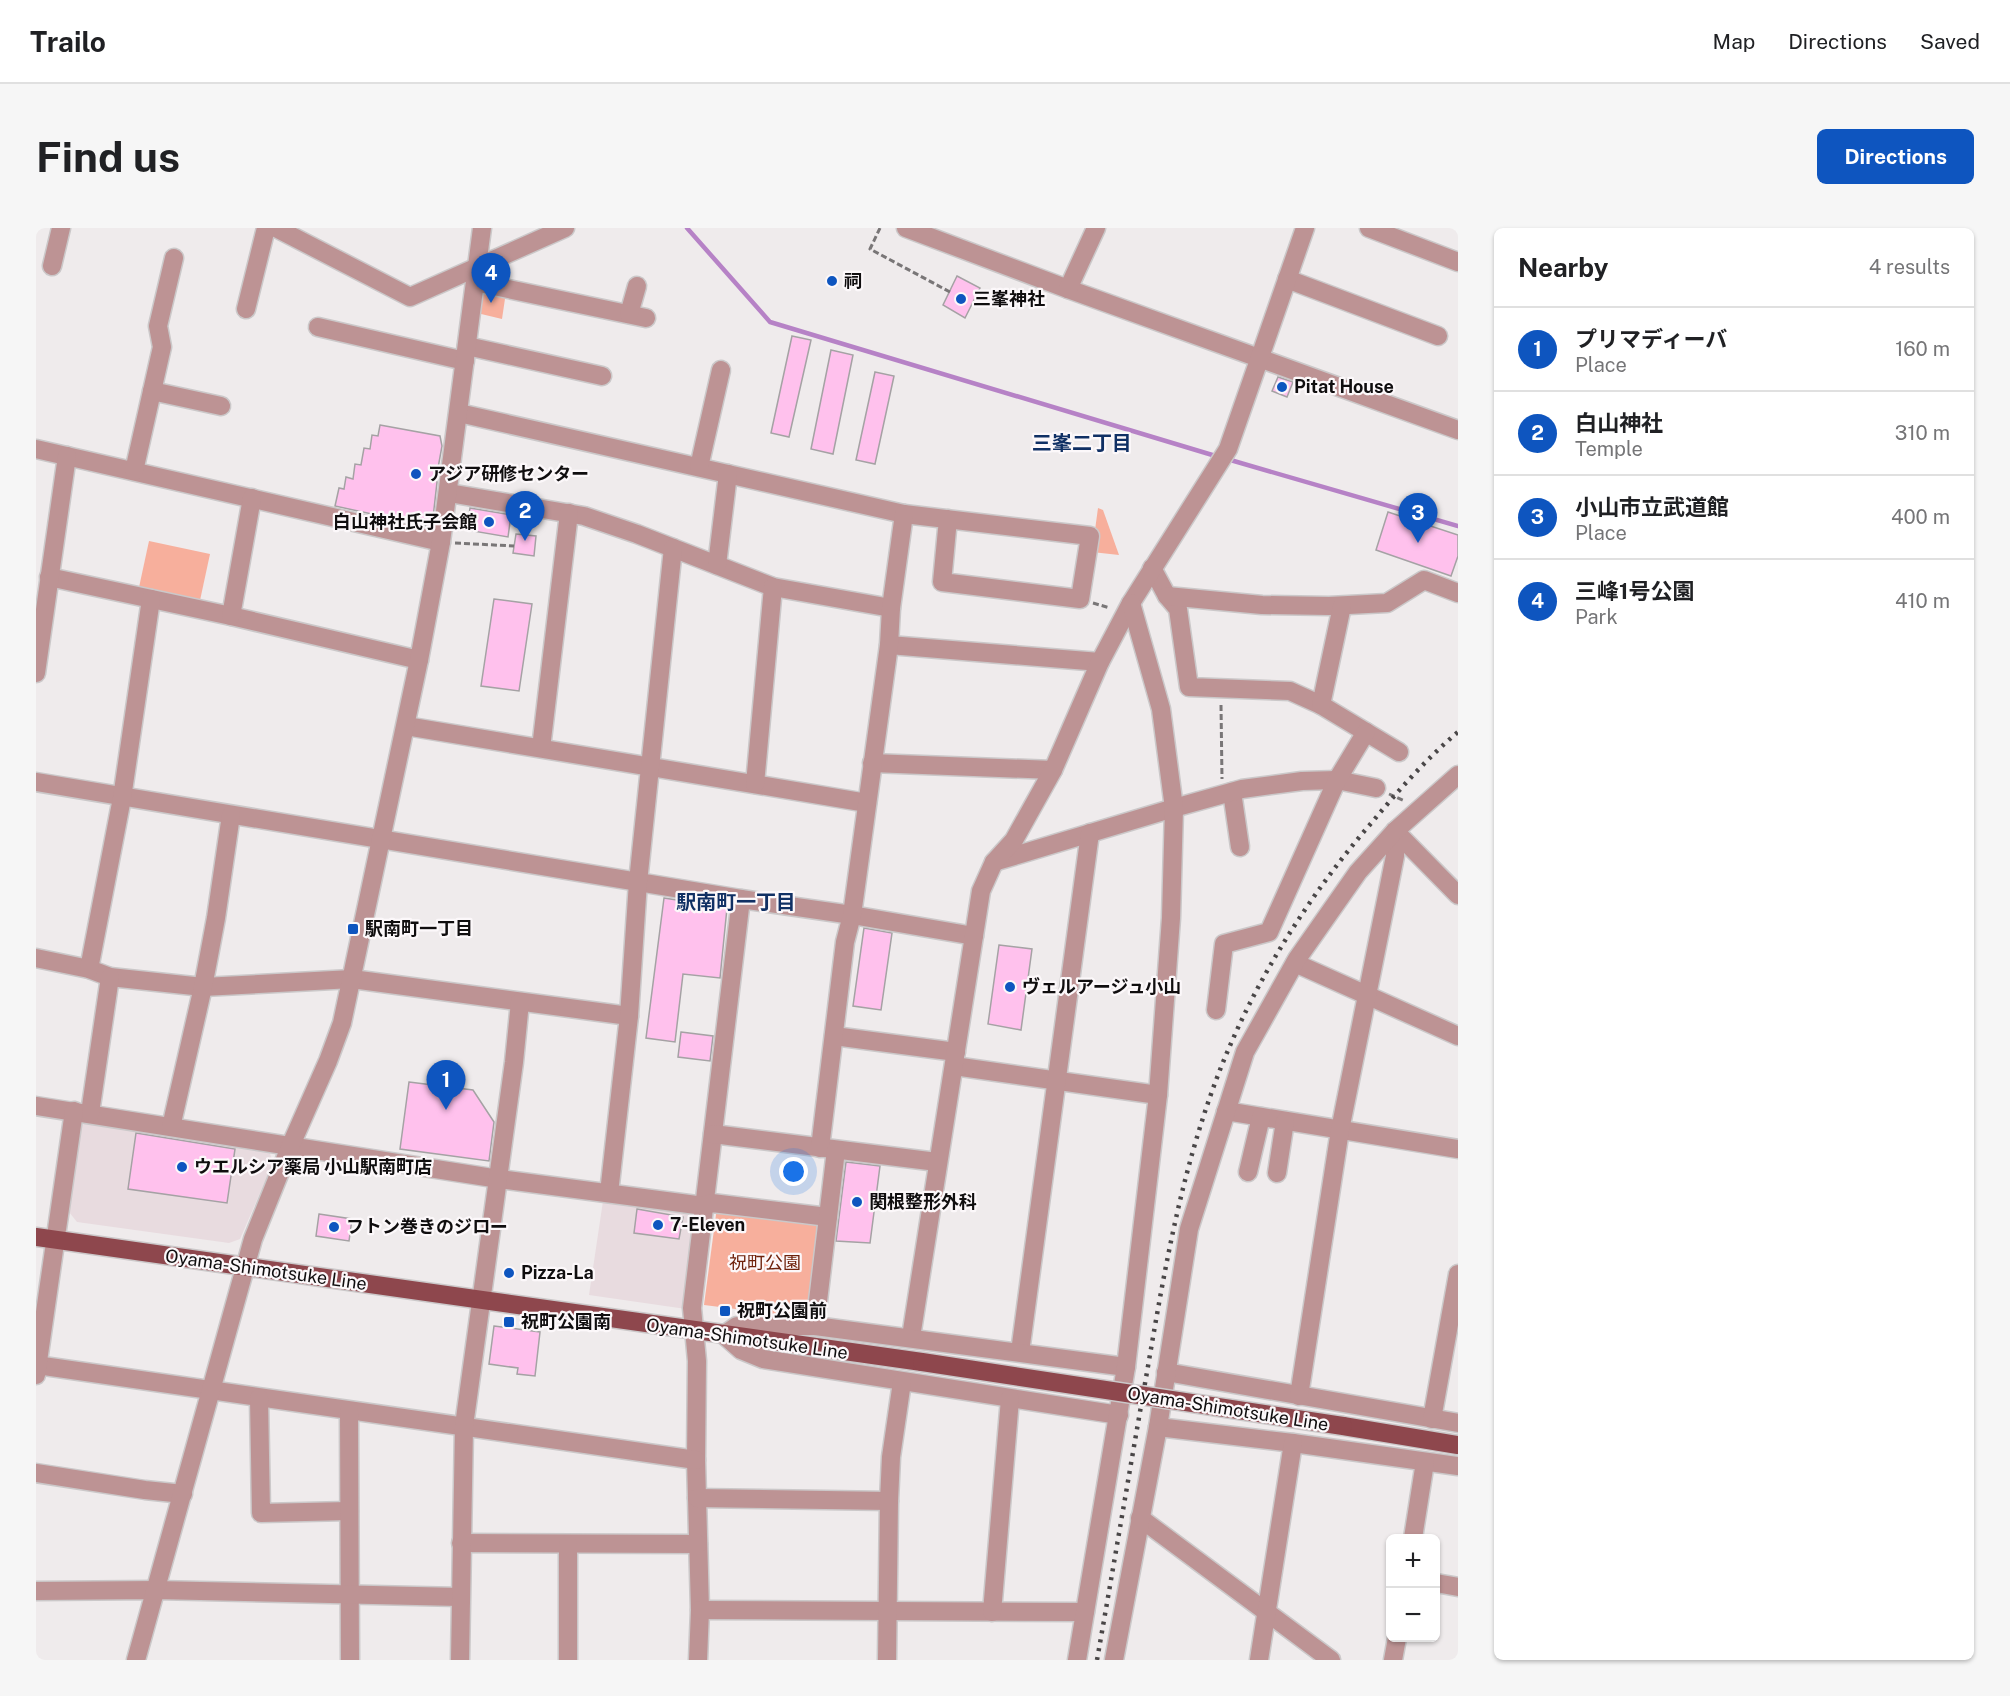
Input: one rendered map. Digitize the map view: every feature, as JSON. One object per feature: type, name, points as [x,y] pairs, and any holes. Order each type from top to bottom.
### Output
[{"type":"main road","name":"Oyama-Shimotsuke Line","points":[[36,1237],[694,1332],[922,1362],[1458,1445]]},
{"type":"street","points":[[52,266],[61,228]]},
{"type":"street","points":[[246,309],[266,228]]},
{"type":"street","points":[[276,228],[410,297],[476,275],[532,236],[565,228]]},
{"type":"street","points":[[136,1660],[253,1239],[342,1023],[406,726],[441,542],[482,228]]},
{"type":"street","points":[[906,228],[1458,430]]},
{"type":"street","points":[[1068,289],[1096,228]]},
{"type":"street","points":[[911,1337],[981,891],[994,862],[1014,840],[1053,770],[1100,662],[1128,608],[1223,456],[1305,228]]},
{"type":"street","points":[[1369,228],[1458,262]]},
{"type":"street","points":[[134,471],[162,347],[158,326],[174,258]]},
{"type":"street","points":[[476,275],[638,316],[637,286]]},
{"type":"street","points":[[1287,279],[1438,336]]},
{"type":"street","points":[[318,327],[602,376]]},
{"type":"street","points":[[699,467],[721,370]]},
{"type":"street","points":[[152,391],[221,406]]},
{"type":"street","points":[[459,413],[904,514],[948,519],[1090,536],[1080,599],[942,582],[948,519]]},
{"type":"street","points":[[36,449],[441,542]]},
{"type":"street","points":[[36,673],[67,456]]},
{"type":"street","points":[[717,565],[728,474]]},
{"type":"street","points":[[449,494],[584,516],[772,587],[891,608]]},
{"type":"street","points":[[231,616],[252,498]]},
{"type":"street","points":[[541,748],[570,513]]},
{"type":"street","points":[[815,1326],[828,1217],[828,1149],[834,1036],[844,942],[852,915],[889,645],[891,608],[904,514]]},
{"type":"street","points":[[609,1193],[629,1016],[639,882],[673,548]]},
{"type":"street","points":[[1152,568],[1167,596],[1178,609],[1189,687],[1290,691],[1321,705],[1399,752]]},
{"type":"street","points":[[49,577],[419,660]]},
{"type":"street","points":[[1167,596],[1262,605],[1342,606],[1387,603],[1424,580],[1458,592]]},
{"type":"street","points":[[755,784],[772,587]]},
{"type":"street","points":[[89,969],[122,798],[151,599]]},
{"type":"street","points":[[1321,705],[1342,606]]},
{"type":"street","points":[[1077,1660],[1126,1367],[1158,1095],[1171,918],[1174,807],[1161,709],[1128,608]]},
{"type":"street","points":[[889,645],[1100,662]]},
{"type":"street","points":[[406,726],[867,803]]},
{"type":"street","points":[[1216,1010],[1224,944],[1269,932],[1337,780],[1366,732]]},
{"type":"street","points":[[872,763],[1053,770]]},
{"type":"street","points":[[1114,1660],[1158,1427],[1189,1229],[1245,1052],[1295,963],[1358,872],[1395,831],[1458,775]]},
{"type":"street","points":[[994,862],[1227,793],[1302,781],[1337,780],[1376,788]]},
{"type":"street","points":[[36,782],[122,798],[974,936]]},
{"type":"street","points":[[1227,793],[1240,847]]},
{"type":"street","points":[[171,1127],[203,987],[231,815]]},
{"type":"street","points":[[1395,831],[1458,895]]},
{"type":"street","points":[[1299,1396],[1340,1130],[1395,855],[1395,831]]},
{"type":"street","points":[[1020,1352],[1090,833]]},
{"type":"street","points":[[698,1660],[700,1610],[696,1460],[697,1361],[692,1308],[741,899]]},
{"type":"street","points":[[36,958],[89,969],[110,977],[203,987],[352,979],[629,1016]]},
{"type":"street","points":[[1295,963],[1458,1036]]},
{"type":"street","points":[[110,977],[55,1239],[36,1369],[211,1391],[696,1460]]},
{"type":"street","points":[[460,1660],[464,1426],[520,1002]]},
{"type":"street","points":[[834,1036],[955,1059],[1056,1082],[1158,1095]]},
{"type":"street","points":[[36,1106],[498,1179],[704,1206],[712,1203],[828,1217]]},
{"type":"street","points":[[1226,1111],[1458,1149]]},
{"type":"street","points":[[1248,1172],[1261,1117]]},
{"type":"street","points":[[1277,1173],[1285,1121]]},
{"type":"street","points":[[713,1134],[937,1162]]},
{"type":"street","points":[[1432,1419],[1455,1309],[1458,1274]]},
{"type":"street","points":[[1119,1415],[763,1359],[741,1350],[724,1335],[736,1326],[815,1326],[1126,1367]]},
{"type":"street","points":[[1166,1372],[1458,1423]]},
{"type":"street","points":[[887,1660],[891,1457],[902,1382]]},
{"type":"street","points":[[260,1398],[261,1513],[349,1511]]},
{"type":"street","points":[[992,1612],[1010,1399]]},
{"type":"street","points":[[349,1411],[350,1660]]},
{"type":"street","points":[[1158,1427],[1458,1466]]},
{"type":"street","points":[[1259,1660],[1293,1443]]},
{"type":"street","points":[[1414,1534],[1425,1462]]},
{"type":"street","points":[[36,1473],[183,1494]]},
{"type":"street","points":[[697,1498],[889,1501]]},
{"type":"street","points":[[1140,1518],[1331,1660]]},
{"type":"street","points":[[461,1543],[698,1544]]},
{"type":"street","points":[[567,1544],[568,1660]]},
{"type":"street","points":[[1440,1585],[1458,1587]]},
{"type":"street","points":[[36,1591],[156,1590],[460,1597]]},
{"type":"street","points":[[700,1610],[1084,1612]]},
{"type":"street","points":[[1393,1660],[1396,1642]]},
{"type":"path","points":[[880,228],[870,249],[950,292]]},
{"type":"path","points":[[441,542],[514,546]]},
{"type":"path","points":[[1080,599],[1128,608]]},
{"type":"path","points":[[1220,688],[1227,793]]},
{"type":"path","points":[[1376,788],[1420,808]]},
{"type":"shaded area","points":[[92,1122],[268,1147],[273,1163],[240,1239],[229,1243],[77,1222],[69,1212],[81,1125]]},
{"type":"shaded area","points":[[603,1201],[699,1216],[686,1309],[589,1295]]},
{"type":"green space","points":[[481,287],[506,292],[502,319],[477,313]]},
{"type":"green space","points":[[1098,508],[1103,510],[1119,555],[1092,552]]},
{"type":"green space","points":[[149,541],[210,554],[199,605],[138,592]]},
{"type":"green space","name":"祝町公園","points":[[717,1207],[820,1222],[809,1318],[704,1305]]},
{"type":"building","name":"三峯神社","points":[[957,276],[980,288],[965,318],[943,305]]},
{"type":"building","points":[[792,336],[811,340],[789,437],[771,433]]},
{"type":"building","points":[[831,350],[853,355],[833,454],[811,449]]},
{"type":"building","points":[[875,372],[894,376],[875,464],[856,460]]},
{"type":"building","name":"Pitat House","points":[[1278,377],[1293,382],[1287,397],[1272,391]]},
{"type":"building","points":[[380,425],[440,436],[442,446],[436,479],[432,527],[335,506],[339,488],[344,489],[346,477],[353,479],[355,464],[361,465],[364,448],[370,449],[372,435],[378,436]]},
{"type":"building","name":"白山神社氏子会館","points":[[470,508],[511,515],[508,537],[467,530]]},
{"type":"building","points":[[1388,512],[1458,535],[1458,556],[1451,576],[1376,550]]},
{"type":"building","points":[[516,534],[536,536],[534,556],[513,553]]},
{"type":"building","points":[[494,599],[532,604],[519,691],[481,686]]},
{"type":"building","points":[[664,898],[727,908],[720,978],[683,974],[675,1042],[646,1038]]},
{"type":"building","points":[[864,928],[892,933],[881,1010],[853,1006]]},
{"type":"building","name":"ヴェルアージュ小山","points":[[999,945],[1032,949],[1021,1030],[988,1024]]},
{"type":"building","points":[[681,1032],[713,1036],[710,1061],[678,1057]]},
{"type":"building","points":[[409,1082],[473,1090],[494,1122],[489,1161],[400,1149]]},
{"type":"building","name":"ウエルシア薬局 小山駅南町店","points":[[136,1133],[235,1149],[227,1203],[128,1189]]},
{"type":"building","name":"関根整形外科","points":[[846,1162],[880,1166],[870,1243],[836,1241]]},
{"type":"building","name":"7-Eleven","points":[[637,1209],[683,1217],[679,1239],[634,1233]]},
{"type":"building","name":"フトン巻きのジロー","points":[[319,1214],[352,1219],[349,1241],[316,1236]]},
{"type":"building","points":[[494,1326],[540,1332],[535,1376],[517,1374],[518,1368],[489,1364]]},
{"type":"waterway","points":[[687,228],[770,322],[1219,457]]},
{"type":"waterway","points":[[1227,459],[1458,526]]},
{"type":"railway","points":[[1097,1660],[1167,1262],[1192,1154],[1215,1083],[1229,1048],[1263,978],[1303,912],[1383,809],[1424,763],[1458,732]]},
{"type":"place","name":"祠","points":[[832,281]]},
{"type":"place","name":"三峯神社","points":[[961,299]]},
{"type":"place","name":"三峰1号公園","points":[[491,303]]},
{"type":"place","name":"Pitat House","points":[[1282,387]]},
{"type":"place","name":"アジア研修センター","points":[[416,474]]},
{"type":"place","name":"白山神社氏子会館","points":[[489,522]]},
{"type":"place","name":"白山神社","points":[[525,541]]},
{"type":"place","name":"小山市立武道館","points":[[1418,543]]},
{"type":"place","name":"駅南町一丁目","points":[[353,929]]},
{"type":"place","name":"ヴェルアージュ小山","points":[[1010,987]]},
{"type":"place","name":"プリマディーバ","points":[[446,1110]]},
{"type":"place","name":"ウエルシア薬局 小山駅南町店","points":[[182,1167]]},
{"type":"place","name":"関根整形外科","points":[[857,1202]]},
{"type":"place","name":"7-Eleven","points":[[658,1225]]},
{"type":"place","name":"フトン巻きのジロー","points":[[334,1227]]},
{"type":"place","name":"Pizza-La","points":[[509,1273]]},
{"type":"place","name":"祝町公園前","points":[[725,1311]]},
{"type":"place","name":"祝町公園南","points":[[509,1322]]},
{"type":"district","name":"三峯二丁目","points":[[1082,443]]},
{"type":"district","name":"駅南町一丁目","points":[[736,902]]}]
